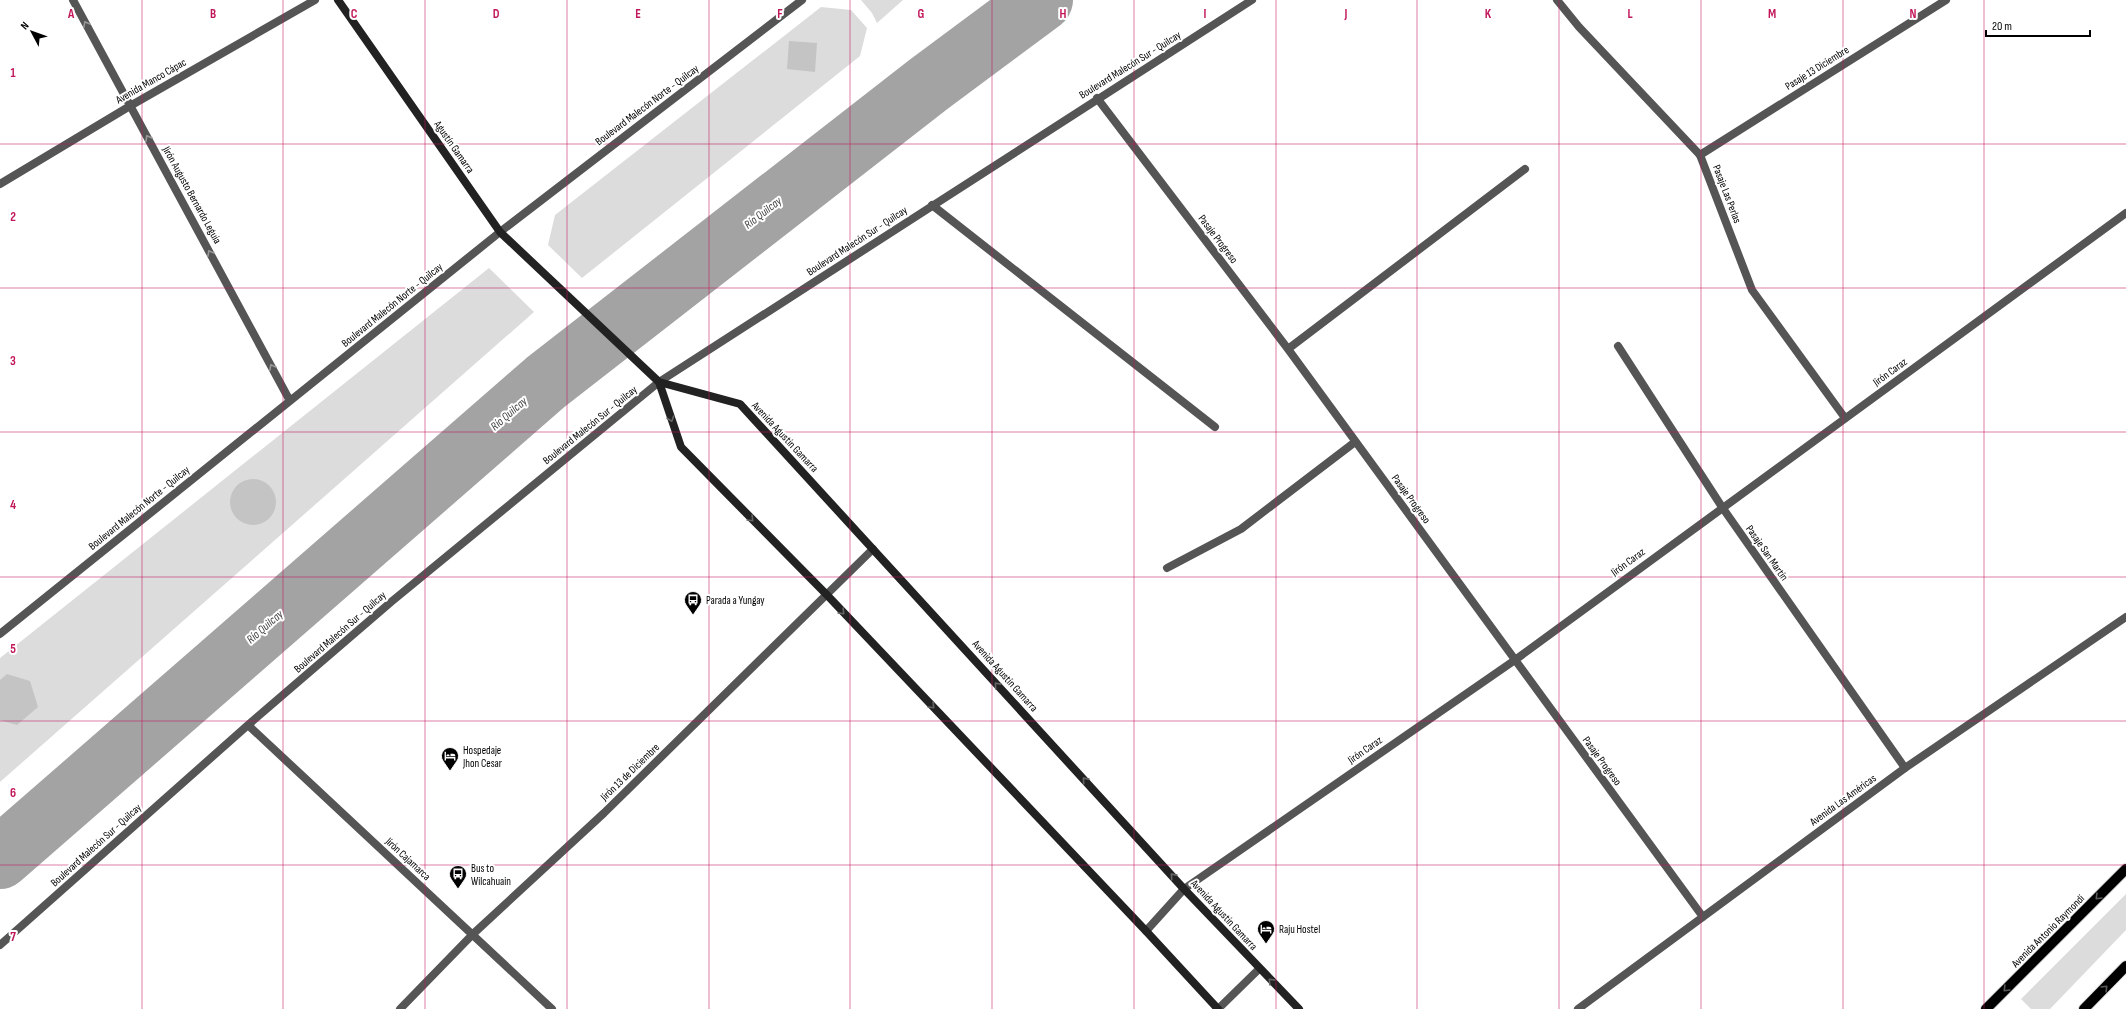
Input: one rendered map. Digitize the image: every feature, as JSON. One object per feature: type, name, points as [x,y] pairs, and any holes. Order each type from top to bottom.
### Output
[{"type":"main road","name":"Avenida Antonio Raymondi","points":[[1990,1008],[2126,870]]},
{"type":"main road","points":[[2084,1009],[2126,966]]},
{"type":"street","name":"Jirón Augusto Bernardo Leguía","points":[[73,0],[290,402]]},
{"type":"street","name":"Avenida Manco Cápac","points":[[0,184],[130,106],[315,0]]},
{"type":"street","name":"Agustín Gamarra","points":[[338,0],[500,232],[567,294],[636,362],[659,382]]},
{"type":"street","name":"Boulevard Malecón Norte - Quilcay","points":[[0,634],[500,232],[802,0]]},
{"type":"street","name":"Boulevard Malecón Sur - Quilcay","points":[[0,945],[248,725],[391,602],[659,382],[1097,98],[1252,0]]},
{"type":"street","name":"Pasaje Las Perlas","points":[[1557,0],[1579,27],[1700,154],[1752,290],[1845,418]]},
{"type":"street","name":"Pasaje 13 Diciembre","points":[[1700,154],[1946,0]]},
{"type":"street","name":"Pasaje Progreso","points":[[1097,98],[1288,349],[1703,917]]},
{"type":"street","points":[[1288,349],[1525,169]]},
{"type":"street","points":[[932,205],[1215,427]]},
{"type":"street","name":"Jirón Caraz","points":[[1146,931],[1184,889],[1515,660],[1722,507],[2126,213]]},
{"type":"street","name":"Pasaje San Martín","points":[[1618,346],[1722,507],[1905,768]]},
{"type":"street","points":[[659,382],[681,447],[827,595],[1146,931],[1218,1009],[1259,969]]},
{"type":"street","name":"Avenida Agustín Gamarra","points":[[659,382],[740,404],[1184,889],[1259,969],[1299,1009]]},
{"type":"street","points":[[1167,568],[1241,529],[1355,442]]},
{"type":"street","name":"Jirón 13 de Diciembre","points":[[400,1009],[473,934],[604,813],[873,548]]},
{"type":"street","name":"Avenida Las Américas","points":[[1578,1009],[1905,768],[2126,617]]},
{"type":"street","name":"Jirón Cajamarca","points":[[248,725],[552,1009]]},
{"type":"shaded area","points":[[861,0],[903,0],[877,23],[872,13]]},
{"type":"shaded area","points":[[821,7],[851,10],[867,28],[860,56],[582,278],[548,245],[555,215]]},
{"type":"shaded area","points":[[489,268],[534,312],[0,782],[0,658]]},
{"type":"shaded area","points":[[2126,894],[2126,930],[2050,1009],[2031,1009],[2021,999]]},
{"type":"building","points":[[789,41],[817,43],[815,72],[787,69]]},
{"type":"building","points":[[253,479],[266,483],[272,489],[276,502],[272,515],[266,521],[253,525],[240,521],[234,515],[230,502],[234,489],[240,483]]},
{"type":"building","points":[[7,674],[30,681],[38,707],[17,725],[0,720],[0,680]]},
{"type":"waterway","name":"Río Quilcay","points":[[0,858],[546,382],[929,84],[1042,0]]},
{"type":"place","name":"Parada a Yungay","points":[[693,615]]},
{"type":"place","name":"Hospedaje Jhon Cesar","points":[[450,771]]},
{"type":"place","name":"Bus to Wilcahuain","points":[[458,889]]},
{"type":"place","name":"Raju Hostel","points":[[1266,944]]}]
